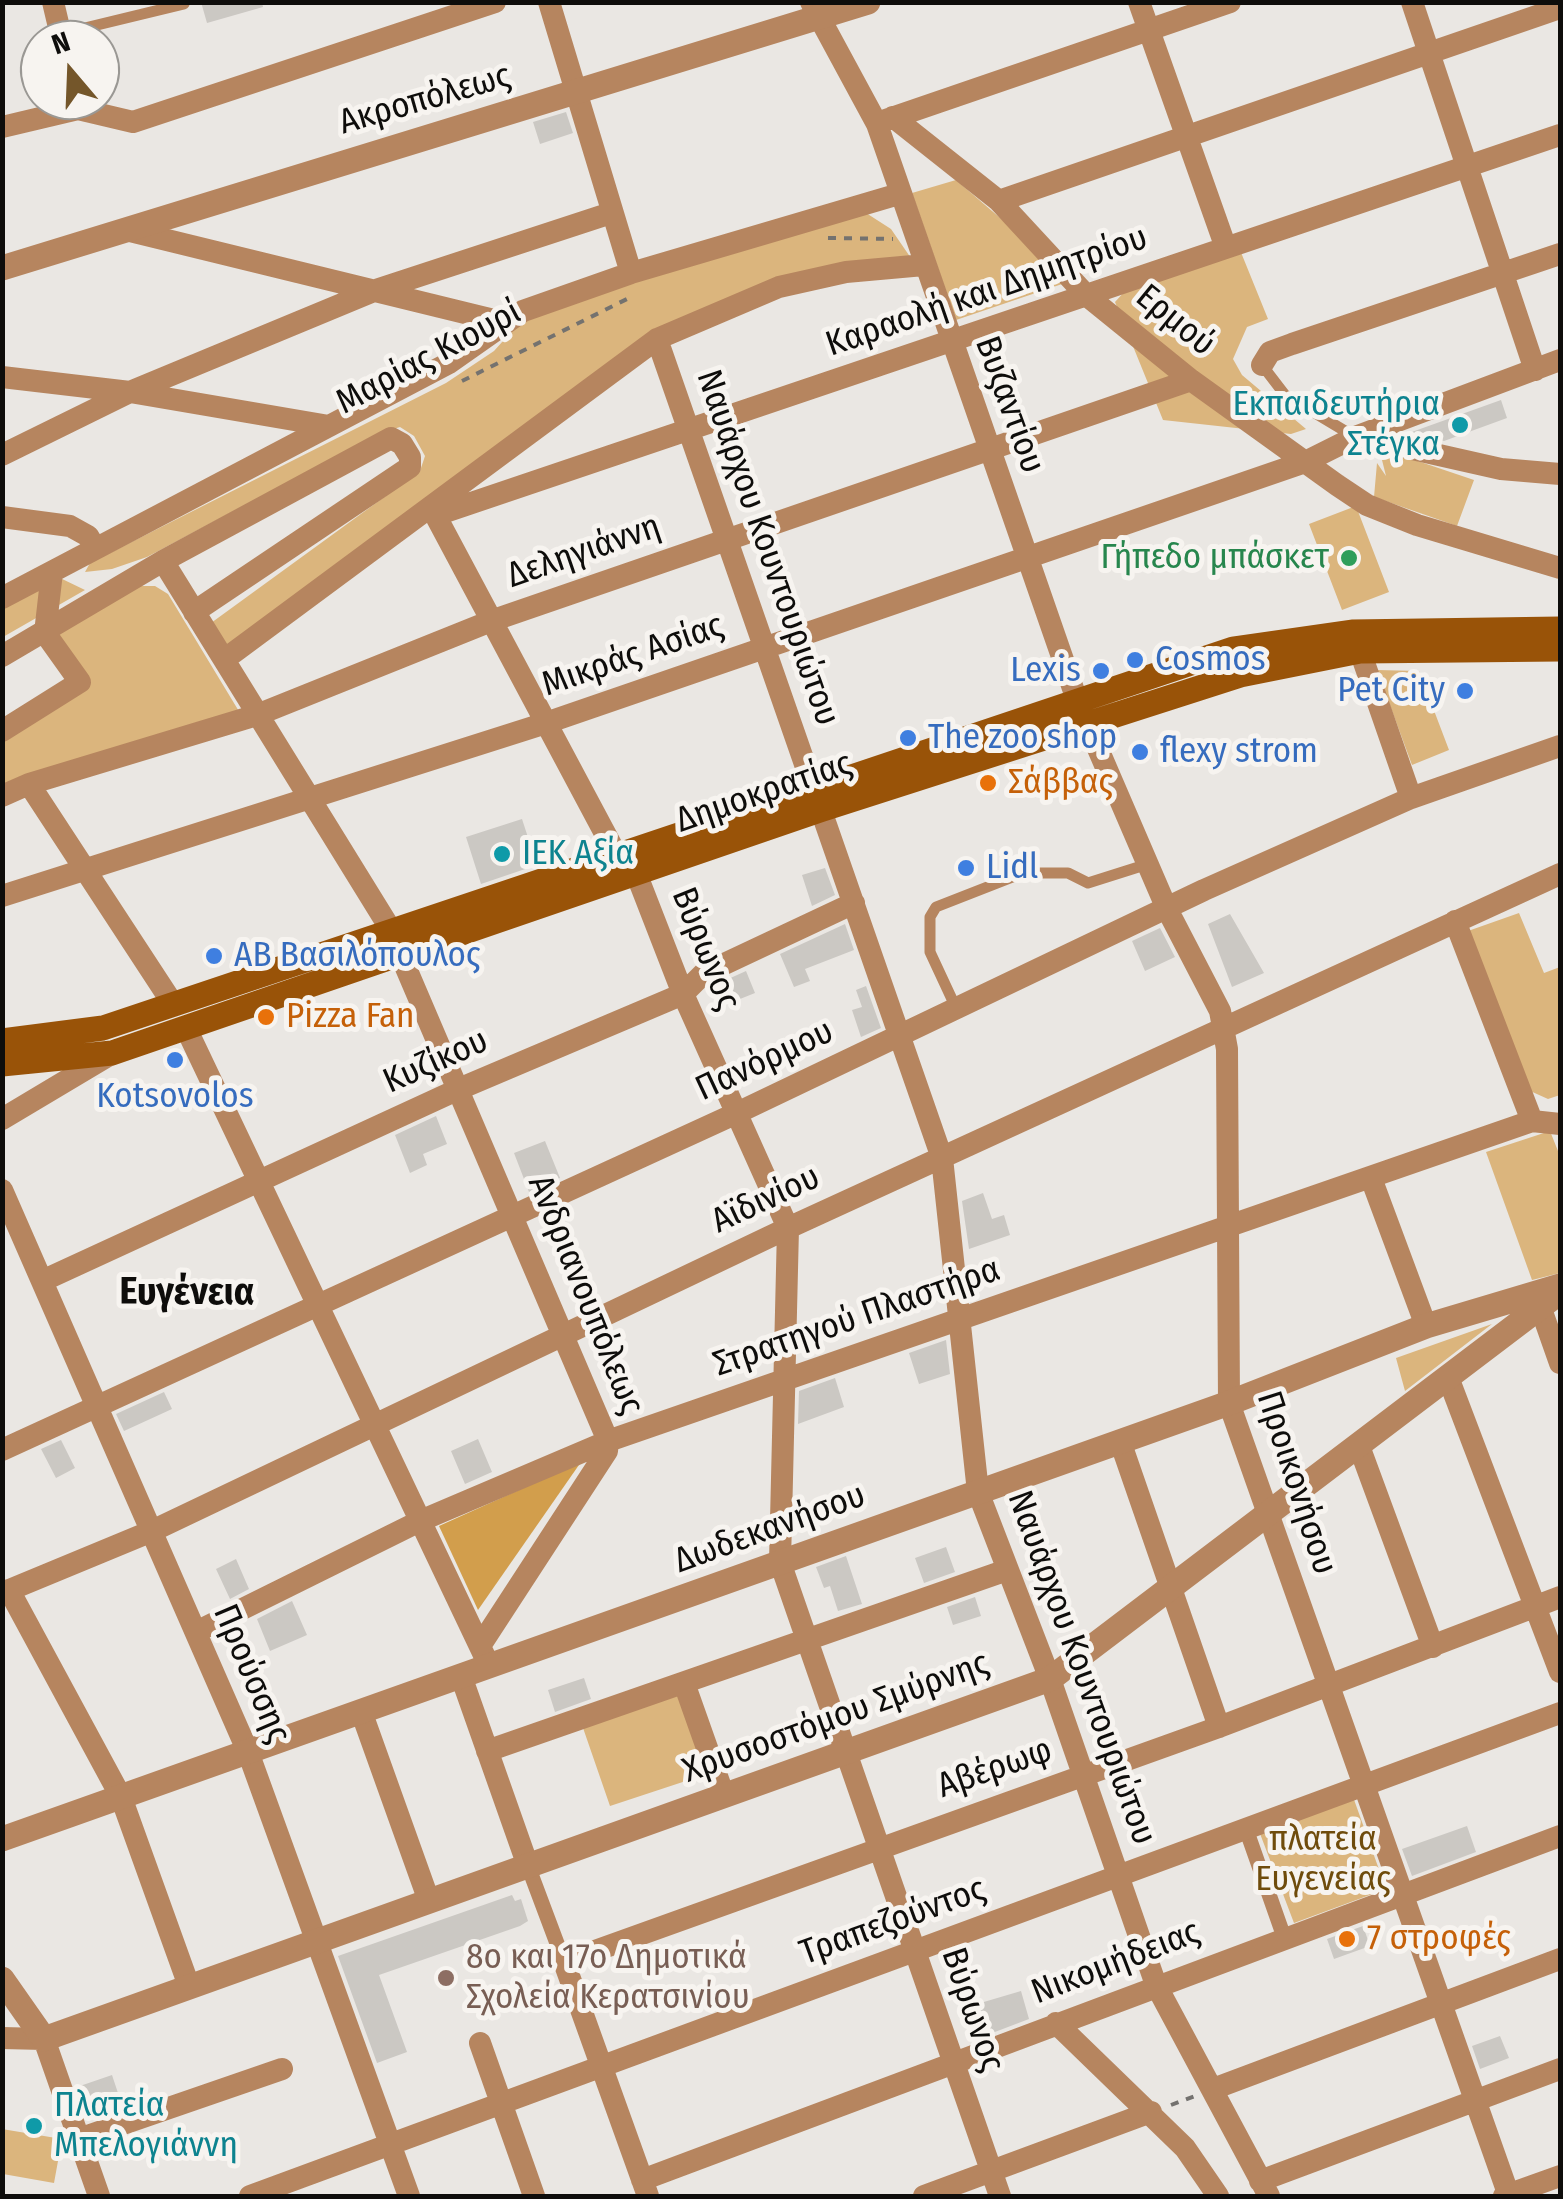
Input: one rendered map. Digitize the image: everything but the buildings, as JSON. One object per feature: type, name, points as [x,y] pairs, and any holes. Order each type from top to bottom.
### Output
[{"type":"main road","name":"Δημοκρατίας","points":[[2,1041],[102,1028],[173,1004],[636,873],[817,798],[1077,700],[1234,649],[1352,632],[1560,629]]},
{"type":"main road","name":"Δημοκρατίας","points":[[2,1064],[112,1053],[186,1028],[616,854],[1088,724],[1240,674],[1360,651],[1560,649]]},
{"type":"street","points":[[120,118],[134,122],[496,2]]},
{"type":"street","points":[[549,2],[611,213],[636,283]]},
{"type":"street","name":"Ακροπόλεως","points":[[2,268],[342,160],[576,93],[815,10],[868,2]]},
{"type":"street","points":[[1139,2],[1226,248]]},
{"type":"street","points":[[885,120],[1230,2]]},
{"type":"street","points":[[1412,2],[1535,370]]},
{"type":"street","points":[[999,201],[1560,8]]},
{"type":"street","name":"Βυζαντίου","points":[[815,10],[885,120],[899,194],[1088,724]]},
{"type":"street","name":"Ερμού","points":[[885,120],[999,201],[1086,295],[1190,380],[1304,462],[1387,514],[1560,568]]},
{"type":"street","name":"Καραολή και Δημητρίου","points":[[434,511],[688,430],[1560,135]]},
{"type":"street","name":"Μαρίας Κιουρί","points":[[2,598],[94,546],[450,363],[506,323],[544,302],[636,283],[899,194]]},
{"type":"street","points":[[2,454],[130,392],[376,290],[611,213]]},
{"type":"street","points":[[126,230],[506,323]]},
{"type":"street","points":[[1262,365],[1270,352],[1560,254]]},
{"type":"street","points":[[226,660],[434,511],[657,340],[779,286],[846,272],[924,265]]},
{"type":"street","name":"Ναυάρχου Κουντουριώτου","points":[[657,340],[903,1036],[942,1158],[978,1492],[1050,1679],[1156,1986],[1265,2189]]},
{"type":"street","name":"Μικράς Ασίας","points":[[2,896],[308,796],[546,724],[1304,462],[1355,437],[1560,360]]},
{"type":"street","points":[[2,376],[130,392],[330,426]]},
{"type":"street","name":"Δεληγιάννη","points":[[2,796],[28,784],[257,715],[492,621],[1190,380]]},
{"type":"street","points":[[1355,437],[1501,469],[1560,474]]},
{"type":"street","name":"Μαρίας Κιουρί","points":[[2,656],[163,561],[391,438],[402,444],[410,457],[410,467],[194,612]]},
{"type":"street","points":[[434,511],[616,854]]},
{"type":"street","points":[[2,517],[70,526],[88,536],[94,546]]},
{"type":"street","name":"Ανδριανουπόλεως","points":[[163,561],[396,942],[608,1440],[606,1450],[484,1656]]},
{"type":"street","points":[[2,731],[80,682],[45,633],[52,572]]},
{"type":"street","points":[[1360,651],[1411,798]]},
{"type":"street","name":"Προικονήσου","points":[[1088,724],[1168,909],[1212,991],[1224,1028],[1230,1225],[1229,1403],[1507,2196]]},
{"type":"street","name":"Πανόρμου","points":[[2,1450],[1411,798],[1560,746]]},
{"type":"street","points":[[28,784],[173,1004]]},
{"type":"street","name":"Βύρωνος","points":[[636,873],[683,994],[788,1228],[780,1562],[1000,2196]]},
{"type":"street","name":"Αϊδινίου","points":[[6,1592],[152,1531],[788,1228],[1560,874]]},
{"type":"street","name":"Κυζίκου","points":[[42,1281],[460,1089],[683,994],[702,974],[854,903]]},
{"type":"street","points":[[1454,921],[1532,1121]]},
{"type":"street","points":[[186,1028],[484,1656]]},
{"type":"street","points":[[2,1119],[112,1053]]},
{"type":"street","name":"Στρατηγού Πλαστήρα","points":[[196,1632],[420,1521],[608,1440],[1532,1121],[1560,1124]]},
{"type":"street","points":[[1371,1178],[1426,1326]]},
{"type":"street","name":"Προύσσης","points":[[2,1190],[248,1752],[408,2196]]},
{"type":"street","points":[[1554,1296],[1560,1363]]},
{"type":"street","name":"Δωδεκανήσου","points":[[2,1839],[460,1676],[484,1656],[780,1562],[1229,1403],[1426,1326],[1554,1296]]},
{"type":"street","name":"Χρυσοστόμου Σμύρνης","points":[[44,2039],[1050,1679],[1449,1380],[1554,1296]]},
{"type":"street","points":[[1449,1380],[1560,1672]]},
{"type":"street","points":[[1120,1441],[1219,1726]]},
{"type":"street","points":[[1359,1446],[1433,1648]]},
{"type":"street","points":[[487,1752],[1007,1570]]},
{"type":"street","points":[[6,1592],[121,1796],[190,1986]]},
{"type":"street","name":"Αβέρωφ","points":[[564,1962],[1084,1776],[1560,1598]]},
{"type":"street","points":[[460,1676],[645,2188]]},
{"type":"street","points":[[684,1683],[724,1796]]},
{"type":"street","points":[[361,1711],[429,1901]]},
{"type":"street","name":"Τραπεζούντος","points":[[250,2196],[282,2191],[502,2103],[1560,1712]]},
{"type":"street","points":[[1246,1828],[1284,1936]]},
{"type":"street","name":"Νικομήδειας","points":[[645,2188],[952,2060],[1560,1836]]},
{"type":"street","points":[[1213,2089],[1560,1959]]},
{"type":"street","points":[[2,1979],[44,2039],[99,2196]]},
{"type":"street","points":[[1056,2023],[1185,2148],[1218,2196]]},
{"type":"street","points":[[2,2038],[44,2039]]},
{"type":"street","points":[[480,2043],[534,2196]]},
{"type":"street","points":[[79,2139],[282,2069]]},
{"type":"street","points":[[1265,2189],[1474,2100],[1560,2069]]},
{"type":"street","points":[[924,2196],[1151,2112]]},
{"type":"street","points":[[1507,2196],[1560,2176]]},
{"type":"lane","points":[[120,21],[184,4]]},
{"type":"lane","points":[[1262,365],[1284,395],[1355,437]]},
{"type":"lane","points":[[957,1010],[930,952],[930,917],[936,906],[1023,872],[1068,873],[1088,883],[1148,864]]},
{"type":"path","points":[[820,239],[915,240]]},
{"type":"path","name":"Μαρίας Κιουρί","points":[[451,387],[636,283]]},
{"type":"path","points":[[1151,2112],[1213,2089]]},
{"type":"green space","points":[[956,180],[1064,273],[1065,283],[956,320],[912,193]]},
{"type":"green space","points":[[863,211],[891,229],[915,264],[836,273],[677,326],[229,652],[211,623],[420,471],[425,456],[414,436],[400,427],[381,433],[147,557],[112,569],[85,572],[90,563],[446,383],[494,351],[519,323],[587,294]]},
{"type":"green space","points":[[1238,245],[1268,319],[1247,327],[1233,359],[1242,375],[1306,429],[1291,434],[1163,420],[1115,302],[1137,278]]},
{"type":"green space","points":[[1379,448],[1474,480],[1457,526],[1374,497],[1377,463],[1386,476]]},
{"type":"green space","name":"Γήπεδο μπάσκετ","points":[[1356,506],[1389,592],[1342,610],[1309,524]]},
{"type":"green space","points":[[58,577],[85,590],[3,637],[2,608]]},
{"type":"green space","points":[[136,586],[155,586],[168,594],[240,713],[3,790],[3,738],[91,682],[55,636]]},
{"type":"green space","points":[[1377,670],[1419,671],[1449,750],[1412,765]]},
{"type":"green space","points":[[1519,913],[1544,973],[1560,967],[1560,1095],[1548,1099],[1528,1090],[1468,931]]},
{"type":"green space","points":[[1550,1131],[1560,1156],[1560,1273],[1532,1280],[1486,1152]]},
{"type":"green space","points":[[1492,1324],[1405,1391],[1396,1358]]},
{"type":"green space","points":[[682,1691],[710,1773],[610,1806],[582,1725]]},
{"type":"green space","name":"πλατεία Ευγενείας","points":[[1352,1794],[1386,1889],[1294,1923],[1259,1831]]},
{"type":"green space","points":[[2,2129],[62,2139],[54,2183],[3,2174]]},
{"type":"shaded area","points":[[581,1462],[478,1610],[439,1526]]},
{"type":"place","name":"Εκπαιδευτήρια Στέγκα","points":[[1460,425]]},
{"type":"place","name":"Γήπεδο μπάσκετ","points":[[1349,558]]},
{"type":"place","name":"Cosmos","points":[[1135,660]]},
{"type":"place","name":"Lexis","points":[[1101,671]]},
{"type":"place","name":"Pet City","points":[[1465,691]]},
{"type":"place","name":"The zoo shop","points":[[908,738]]},
{"type":"place","name":"flexy strom","points":[[1140,752]]},
{"type":"place","name":"Σάββας","points":[[988,783]]},
{"type":"place","name":"ΙΕΚ Αξία","points":[[502,854]]},
{"type":"place","name":"Lidl","points":[[966,868]]},
{"type":"place","name":"ΑΒ Βασιλόπουλος","points":[[214,956]]},
{"type":"place","name":"Pizza Fan","points":[[266,1017]]},
{"type":"place","name":"Kotsovolos","points":[[175,1060]]},
{"type":"place","name":"7 στροφές","points":[[1347,1939]]},
{"type":"place","name":"8ο και 17ο Δημοτικά Σχολεία Κερατσινίου","points":[[446,1978]]},
{"type":"place","name":"Πλατεία Μπελογιάννη","points":[[34,2126]]},
{"type":"district","name":"Ευγένεια","points":[[187,1293]]}]
